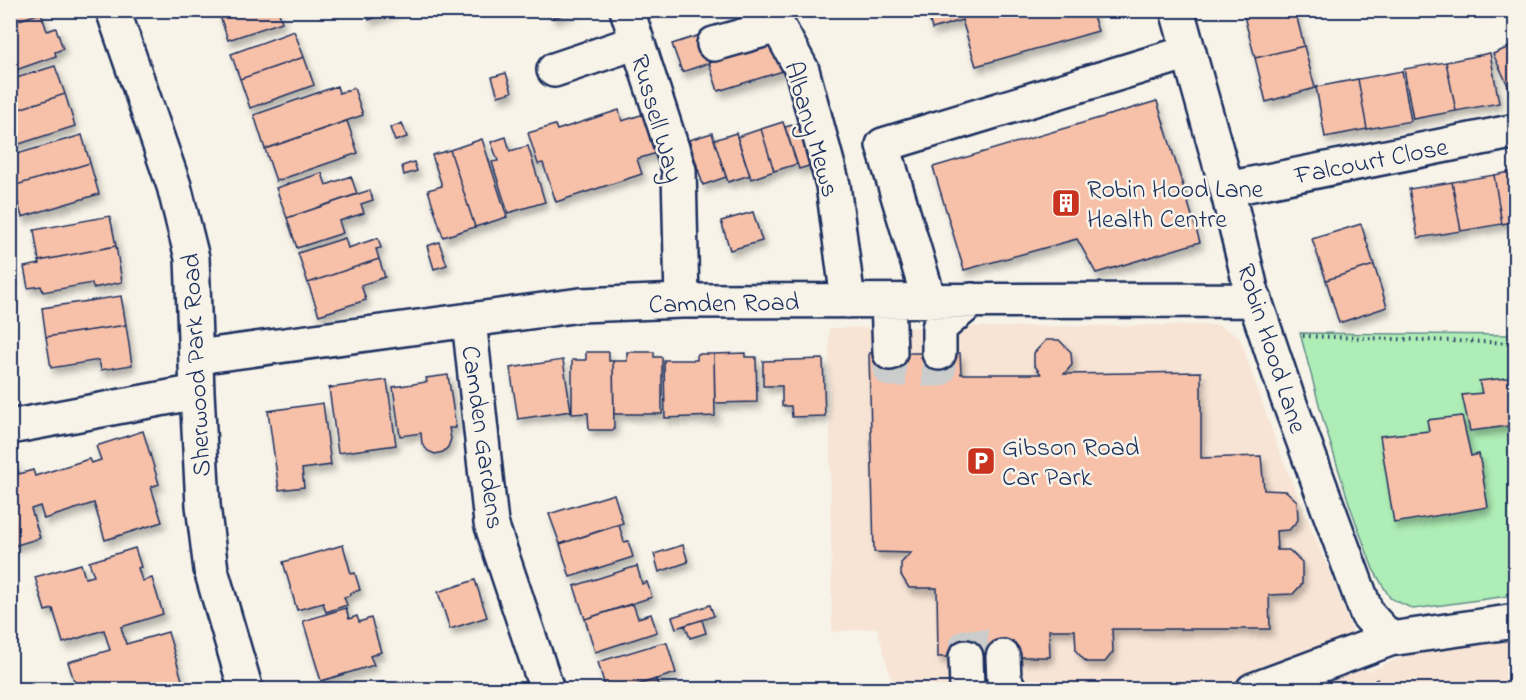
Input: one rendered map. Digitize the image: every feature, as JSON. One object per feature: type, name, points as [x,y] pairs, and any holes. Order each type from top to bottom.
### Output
[{"type":"street","name":"Sherwood Park Road","points":[[113,10],[174,186],[192,258],[197,357],[196,392],[203,505],[211,570],[246,690]]},
{"type":"street","name":"Russell Way","points":[[627,10],[679,170],[682,301]]},
{"type":"street","name":"Robin Hood Lane","points":[[1177,10],[1255,300],[1287,396],[1367,614],[1390,639]]},
{"type":"street","name":"Albany Mews","points":[[714,44],[778,26],[802,70],[832,185],[848,301]]},
{"type":"street","name":"Russell Way","points":[[554,70],[637,42]]},
{"type":"street","points":[[929,300],[884,145],[1189,52]]},
{"type":"street","name":"Falcourt Close","points":[[1227,189],[1515,131]]},
{"type":"street","points":[[939,353],[939,328],[972,300]]},
{"type":"street","name":"Camden Road","points":[[197,357],[580,305],[682,301],[1255,300]]},
{"type":"street","points":[[888,301],[890,353]]},
{"type":"street","name":"Camden Gardens","points":[[468,320],[491,523],[547,690]]},
{"type":"street","points":[[10,427],[196,392]]},
{"type":"street","points":[[1253,690],[1390,639],[1515,621]]},
{"type":"street","points":[[966,657],[967,690]]},
{"type":"street","points":[[1004,657],[1004,679],[1010,690]]},
{"type":"path","points":[[1267,335],[1515,343]]},
{"type":"shaded area","points":[[1218,325],[1239,336],[1278,448],[1335,585],[1367,672],[1411,653],[1515,640],[1515,689],[894,689],[877,628],[832,632],[829,328]]},
{"type":"green space","points":[[1300,333],[1515,335],[1515,595],[1413,609],[1390,598],[1373,569],[1350,506],[1324,423]]},
{"type":"building","points":[[10,10],[40,10],[41,13],[10,23]]},
{"type":"building","points":[[218,10],[278,10],[282,22],[228,40]]},
{"type":"building","points":[[366,10],[397,10],[369,20]]},
{"type":"building","points":[[550,10],[576,10],[553,18]]},
{"type":"building","points":[[927,10],[1091,10],[1098,31],[976,66],[962,20],[932,29]]},
{"type":"building","points":[[1267,10],[1295,10],[1304,46],[1255,58],[1244,16]]},
{"type":"building","points":[[41,13],[47,31],[56,28],[63,49],[55,52],[56,56],[10,72],[10,23]]},
{"type":"building","points":[[294,31],[304,57],[240,79],[231,54]]},
{"type":"building","points":[[700,35],[709,63],[682,72],[672,44]]},
{"type":"building","points":[[775,43],[783,71],[718,91],[709,63]]},
{"type":"building","points":[[1516,44],[1516,100],[1515,100],[1493,54]]},
{"type":"building","points":[[1304,46],[1315,88],[1266,102],[1255,58]]},
{"type":"building","points":[[1490,53],[1499,103],[1456,111],[1446,62]]},
{"type":"building","points":[[304,57],[314,85],[250,108],[240,79]]},
{"type":"building","points":[[1446,62],[1456,111],[1413,119],[1404,69]]},
{"type":"building","points":[[55,66],[65,94],[10,112],[10,80]]},
{"type":"building","points":[[1402,71],[1411,121],[1367,129],[1358,79]]},
{"type":"building","points":[[506,73],[512,92],[498,96],[492,77]]},
{"type":"building","points":[[1358,79],[1367,129],[1325,137],[1316,87]]},
{"type":"building","points":[[337,86],[339,93],[354,88],[363,115],[265,149],[254,115]]},
{"type":"building","points":[[65,94],[75,126],[10,147],[10,112]]},
{"type":"building","name":"Robin Hood Lane Health Centre","points":[[1157,101],[1200,242],[1096,273],[1077,239],[964,270],[933,167]]},
{"type":"building","points":[[619,110],[622,121],[647,113],[663,151],[637,159],[642,174],[556,202],[543,163],[538,164],[528,133],[555,125],[557,130]]},
{"type":"building","points":[[347,121],[358,153],[276,181],[265,149]]},
{"type":"building","points":[[783,122],[797,164],[774,171],[761,129]]},
{"type":"building","points":[[804,122],[818,163],[799,169],[785,127]]},
{"type":"building","points":[[402,123],[407,137],[395,141],[390,128]]},
{"type":"building","points":[[761,129],[774,171],[751,179],[737,137]]},
{"type":"building","points":[[712,133],[726,177],[703,185],[689,140]]},
{"type":"building","points":[[736,133],[750,175],[728,182],[714,140]]},
{"type":"building","points":[[82,135],[90,163],[13,186],[10,177],[10,156]]},
{"type":"building","points":[[506,137],[510,151],[528,146],[545,202],[508,213],[492,162],[498,161],[491,142]]},
{"type":"building","points":[[482,139],[507,217],[475,227],[450,150]]},
{"type":"building","points":[[450,150],[475,227],[443,237],[428,190],[442,186],[432,155]]},
{"type":"building","points":[[414,162],[417,171],[404,175],[402,166]]},
{"type":"building","points":[[90,163],[99,194],[22,217],[13,186]]},
{"type":"building","points":[[1516,171],[1516,221],[1502,224],[1494,175]]},
{"type":"building","points":[[322,173],[326,185],[351,176],[357,194],[287,218],[276,188]]},
{"type":"building","points":[[1494,175],[1502,224],[1461,231],[1452,182]]},
{"type":"building","points":[[1452,182],[1461,231],[1418,238],[1409,189]]},
{"type":"building","points":[[370,190],[373,200],[361,204],[364,213],[339,221],[343,233],[297,248],[287,218]]},
{"type":"building","points":[[753,212],[762,241],[730,250],[721,221]]},
{"type":"building","points":[[110,216],[116,246],[39,261],[34,230]]},
{"type":"building","points":[[1361,224],[1374,265],[1326,280],[1312,239]]},
{"type":"building","points":[[345,238],[348,248],[378,238],[381,248],[376,249],[379,259],[308,283],[298,253]]},
{"type":"building","points":[[439,242],[447,265],[434,269],[427,246]]},
{"type":"building","points":[[116,246],[122,282],[93,288],[92,283],[43,292],[41,286],[28,288],[24,267],[40,264],[39,261]]},
{"type":"building","points":[[379,259],[385,277],[361,285],[366,300],[319,315],[308,283]]},
{"type":"building","points":[[1374,265],[1387,307],[1339,323],[1326,280]]},
{"type":"building","points":[[121,296],[126,325],[46,337],[42,308]]},
{"type":"building","points":[[126,325],[132,365],[101,370],[99,360],[51,368],[46,337]]},
{"type":"building","points":[[1046,340],[1059,340],[1071,352],[1072,365],[1064,374],[1201,372],[1201,458],[1261,456],[1264,490],[1286,491],[1297,501],[1298,520],[1289,530],[1276,531],[1277,550],[1289,550],[1302,562],[1302,584],[1293,594],[1269,595],[1270,629],[1112,629],[1113,652],[1105,662],[1086,662],[1076,651],[1075,630],[1049,630],[1050,657],[938,657],[937,588],[909,588],[901,575],[901,563],[911,553],[874,552],[869,353],[960,353],[961,374],[1041,374],[1034,365],[1034,353]]},
{"type":"building","points":[[586,352],[609,352],[609,361],[613,361],[614,430],[589,430],[588,413],[572,414],[572,360],[586,360]]},
{"type":"building","points":[[627,352],[654,352],[654,357],[662,357],[662,414],[614,414],[613,361],[627,361]]},
{"type":"building","points":[[745,353],[745,357],[756,357],[757,402],[715,403],[714,354]]},
{"type":"building","points":[[697,354],[714,354],[715,416],[665,418],[664,360],[697,360]]},
{"type":"building","points":[[823,359],[825,416],[792,417],[791,406],[782,406],[782,386],[763,386],[763,361]]},
{"type":"building","points":[[563,360],[571,411],[518,419],[510,368]]},
{"type":"building","points":[[448,375],[456,428],[449,428],[451,439],[448,447],[443,452],[435,454],[428,451],[422,444],[421,433],[400,436],[393,387],[427,382],[426,378]]},
{"type":"building","points":[[1516,377],[1516,425],[1470,431],[1462,395],[1482,393],[1479,381]]},
{"type":"building","points":[[387,380],[396,445],[338,453],[329,388]]},
{"type":"building","points":[[323,403],[331,465],[302,469],[304,487],[279,490],[268,411]]},
{"type":"building","points":[[1462,416],[1471,456],[1479,454],[1488,507],[1394,523],[1380,436],[1429,431],[1427,420]]},
{"type":"building","points":[[143,431],[159,484],[151,487],[162,522],[105,540],[94,503],[44,519],[40,506],[31,509],[40,538],[10,547],[10,463],[15,461],[19,474],[33,470],[35,476],[89,459],[91,463],[101,460],[96,446]]},
{"type":"building","points":[[614,494],[623,523],[560,544],[549,514]]},
{"type":"building","points":[[619,525],[624,542],[628,541],[633,557],[570,577],[560,544]]},
{"type":"building","points":[[343,545],[351,574],[355,573],[360,590],[344,597],[347,605],[326,612],[323,603],[297,610],[283,562]]},
{"type":"building","points":[[683,545],[688,562],[659,572],[654,554]]},
{"type":"building","points":[[135,548],[141,567],[138,568],[142,581],[152,578],[163,614],[121,627],[126,644],[168,632],[185,690],[77,690],[68,662],[110,650],[104,630],[63,643],[53,609],[45,611],[35,577],[81,564],[85,578],[94,576],[89,562]]},
{"type":"building","points":[[637,566],[642,584],[647,582],[652,597],[585,619],[574,586]]},
{"type":"building","points":[[475,580],[487,617],[450,629],[438,592]]},
{"type":"building","points":[[633,604],[638,618],[651,614],[657,632],[595,652],[585,619]]},
{"type":"building","points":[[710,605],[714,616],[676,628],[672,617]]},
{"type":"building","points":[[346,608],[349,619],[357,616],[359,622],[371,618],[381,652],[370,656],[374,665],[321,681],[303,621]]},
{"type":"building","points":[[702,620],[706,633],[690,638],[685,625]]},
{"type":"building","points":[[667,643],[676,673],[622,690],[606,690],[598,662]]},
{"type":"building","points":[[656,679],[660,690],[622,690]]},
{"type":"building","points":[[386,681],[388,690],[360,690]]},
{"type":"tunnel","points":[[890,353],[890,370],[939,370],[939,353]]},
{"type":"tunnel","points":[[966,657],[966,646],[1003,646],[1003,657]]},
{"type":"place","name":"Robin Hood Lane Health Centre","points":[[1066,203]]},
{"type":"place","name":"Gibson Road Car Park","points":[[981,461]]}]
